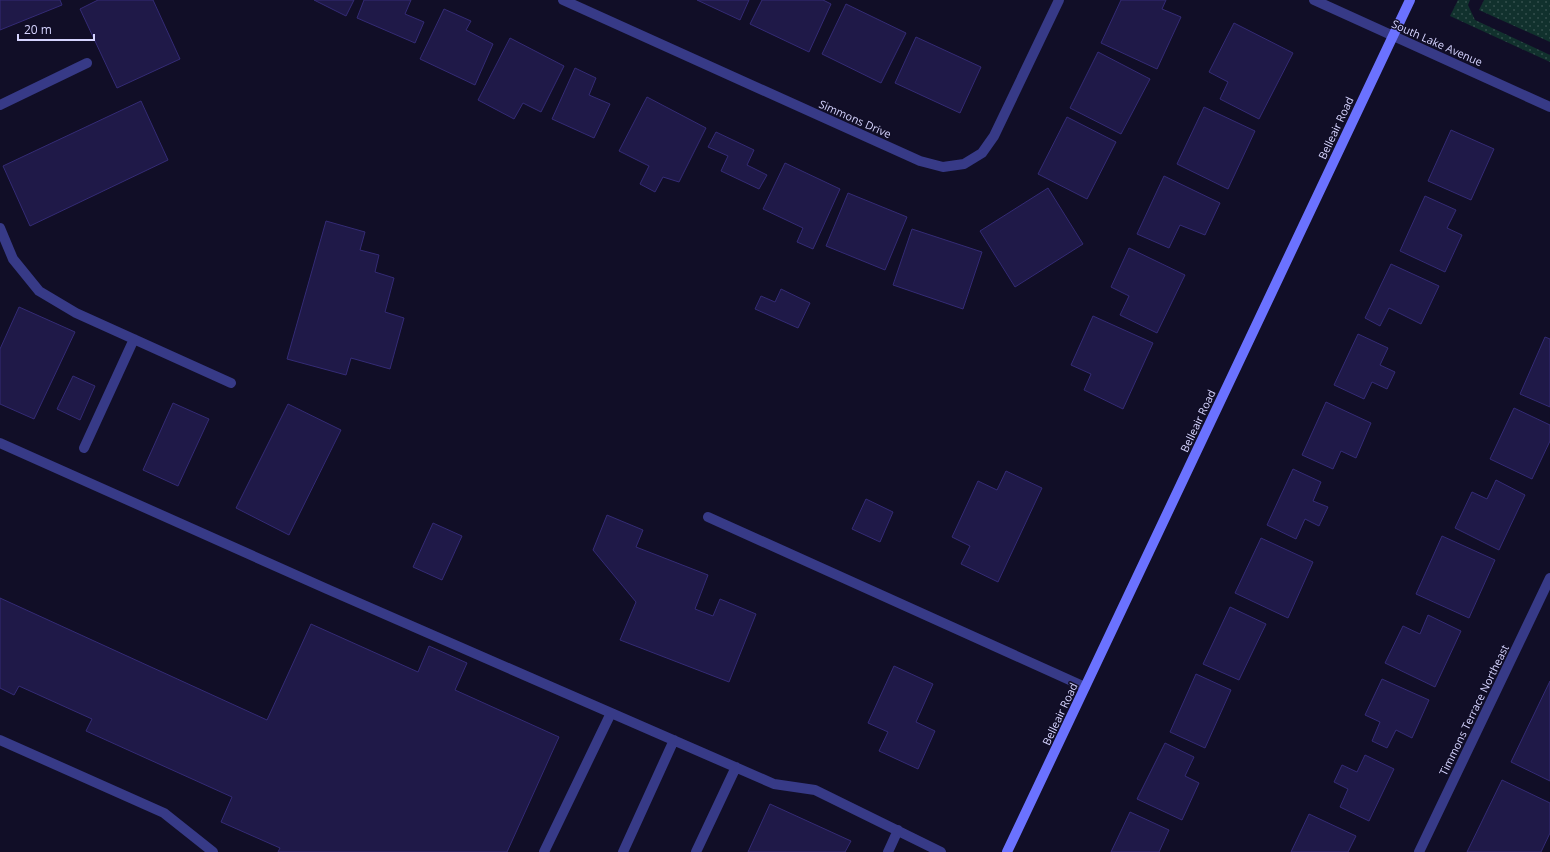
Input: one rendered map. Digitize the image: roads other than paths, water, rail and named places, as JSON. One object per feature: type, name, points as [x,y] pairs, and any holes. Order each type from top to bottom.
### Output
[{"type":"main road","name":"Belleair Road","points":[[1007,852],[1410,0]]},
{"type":"street","name":"Simmons Drive","points":[[563,0],[920,161],[942,167],[964,164],[982,153],[994,136],[1059,0]]},
{"type":"street","name":"South Lake Avenue","points":[[1314,0],[1550,107]]},
{"type":"street","points":[[0,104],[87,63]]},
{"type":"street","points":[[0,228],[13,260],[39,291],[76,313],[231,383]]},
{"type":"street","points":[[84,448],[134,339]]},
{"type":"street","points":[[0,443],[327,589],[774,784],[815,790],[941,852]]},
{"type":"street","points":[[708,517],[1085,687]]},
{"type":"street","name":"Timmons Terrace Northeast","points":[[1419,852],[1550,578]]},
{"type":"street","points":[[544,852],[611,712]]},
{"type":"street","points":[[0,740],[164,814],[213,852]]},
{"type":"street","points":[[623,852],[674,740]]},
{"type":"street","points":[[696,852],[736,767]]},
{"type":"street","points":[[888,852],[898,830]]}]
